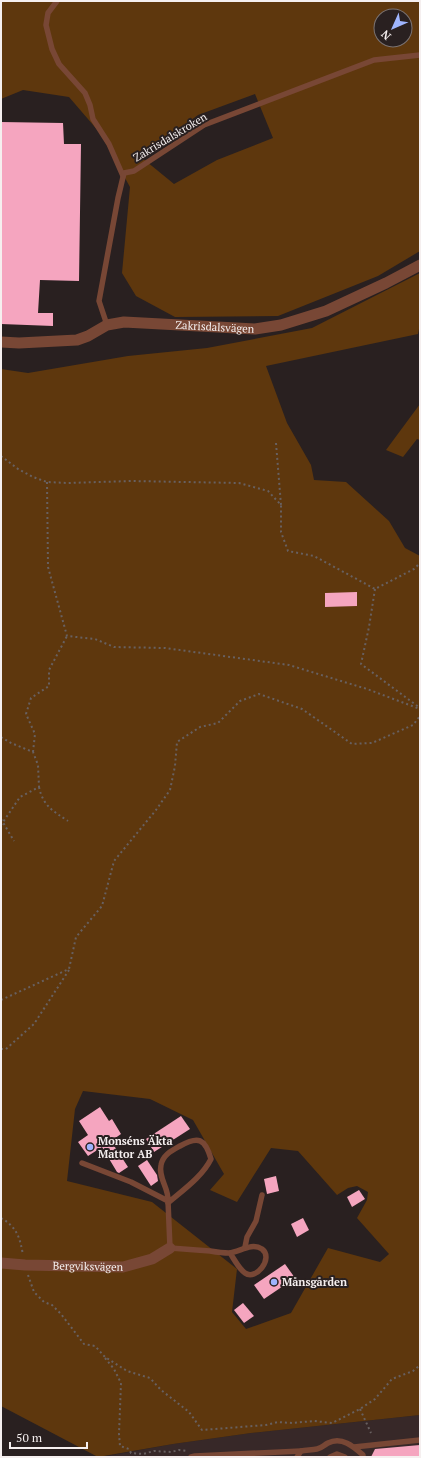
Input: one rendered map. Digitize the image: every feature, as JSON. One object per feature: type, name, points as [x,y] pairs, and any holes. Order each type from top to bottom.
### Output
[{"type":"street","name":"Zakrisdalsvägen","points":[[1,342],[19,343],[77,340],[88,336],[107,325],[124,322],[154,322],[255,329],[281,325],[326,312],[420,265]]},
{"type":"street","name":"Bergviksvägen","points":[[1,1263],[25,1266],[124,1267],[152,1259],[170,1248]]},
{"type":"lane","points":[[57,1],[48,13],[46,25],[52,49],[59,64],[86,93],[93,119],[109,144],[123,176],[99,301],[107,325]]},
{"type":"lane","name":"Zakrisdalskroken","points":[[123,176],[124,173],[134,171],[204,125],[374,60],[420,55]]},
{"type":"lane","points":[[168,1202],[204,1170],[209,1163],[211,1159],[209,1150],[204,1143],[194,1139],[190,1140],[167,1153],[162,1160],[160,1173],[167,1190],[170,1248],[230,1253],[245,1247],[261,1249],[265,1253],[265,1262],[262,1268],[254,1274],[247,1274],[243,1272],[230,1253]]},
{"type":"lane","points":[[82,1163],[131,1182],[168,1202]]},
{"type":"lane","points":[[245,1247],[247,1237],[256,1220],[262,1195]]},
{"type":"lane","points":[[354,1447],[420,1440]]},
{"type":"lane","points":[[193,1456],[316,1450],[328,1443],[342,1441],[351,1444],[363,1455],[363,1457]]},
{"type":"lane","points":[[297,1457],[301,1451]]},
{"type":"lane","points":[[330,1457],[337,1454],[345,1457]]},
{"type":"path","points":[[276,443],[282,505],[281,532],[288,551],[314,556],[375,589]]},
{"type":"path","points":[[1,456],[18,469],[47,482],[68,483],[132,481],[239,483],[268,491],[282,505]]},
{"type":"path","points":[[47,482],[48,567],[67,636],[49,670],[49,686],[31,698],[26,714],[35,734],[33,752],[38,765],[41,798],[49,808],[68,821]]},
{"type":"path","points":[[375,589],[414,568],[420,563]]},
{"type":"path","points":[[375,589],[361,664],[420,708]]},
{"type":"path","points":[[67,636],[95,639],[114,647],[165,648],[289,665],[367,689],[420,708]]},
{"type":"path","points":[[1,1049],[6,1049],[34,1024],[69,969],[76,937],[102,906],[114,861],[156,810],[170,790],[175,766],[177,742],[200,727],[218,723],[240,701],[259,694],[302,709],[352,744],[372,743],[413,725],[420,716]]},
{"type":"path","points":[[1,737],[33,752]]},
{"type":"path","points":[[1,825],[2,821],[20,797],[39,787]]},
{"type":"path","points":[[2,821],[14,840]]},
{"type":"path","points":[[1,1000],[69,969]]},
{"type":"path","points":[[1,1218],[6,1221],[18,1234],[25,1266],[34,1292],[44,1302],[52,1305],[84,1344],[95,1346],[114,1369],[121,1383],[120,1446],[129,1449],[131,1453],[143,1454],[154,1451],[171,1452],[179,1450],[190,1452],[193,1456]]},
{"type":"path","points":[[104,1357],[127,1371],[150,1378],[161,1390],[189,1412],[202,1430],[266,1425],[278,1422],[292,1423],[314,1421],[332,1423],[360,1409],[375,1399],[392,1379],[413,1371],[420,1365]]},
{"type":"path","points":[[360,1409],[371,1433]]},
{"type":"shaded area","points":[[1,1],[420,1],[420,251],[378,276],[278,316],[175,317],[136,296],[122,273],[130,187],[100,133],[69,97],[23,90],[1,99]],"holes":[[[255,94],[273,138],[217,160],[174,184],[141,157],[198,115]]]},
{"type":"shaded area","points":[[420,273],[420,324],[418,334],[266,366],[287,423],[311,465],[314,480],[346,482],[389,521],[405,548],[420,556],[420,1415],[251,1433],[173,1444],[98,1457],[1,1406],[1,369],[28,373],[128,356],[207,348],[312,328]],"holes":[[[83,1091],[150,1099],[193,1120],[224,1174],[210,1190],[237,1202],[271,1148],[298,1151],[337,1195],[348,1188],[357,1186],[368,1192],[367,1200],[357,1218],[389,1254],[380,1262],[328,1248],[291,1313],[246,1329],[232,1312],[237,1269],[152,1202],[67,1181],[75,1109]]]},
{"type":"shaded area","points":[[420,404],[420,440],[417,439],[403,457],[386,450]]},
{"type":"shaded area","points":[[420,1415],[420,1457],[101,1457],[173,1444],[251,1433]]},
{"type":"building","points":[[1,122],[63,123],[64,144],[81,144],[79,281],[40,280],[38,313],[53,313],[53,326],[1,324]]},
{"type":"building","points":[[357,592],[357,606],[325,607],[325,593]]},
{"type":"building","points":[[100,1107],[109,1121],[112,1119],[121,1134],[111,1141],[128,1167],[119,1173],[102,1147],[88,1156],[78,1142],[88,1135],[79,1121]]},
{"type":"building","points":[[181,1116],[190,1129],[154,1152],[146,1139]]},
{"type":"building","points":[[147,1160],[157,1175],[158,1181],[151,1186],[138,1166]]},
{"type":"building","points":[[276,1176],[279,1191],[267,1194],[264,1179]]},
{"type":"building","points":[[359,1190],[365,1199],[352,1207],[347,1197]]},
{"type":"building","points":[[303,1218],[309,1230],[297,1237],[291,1224]]},
{"type":"building","name":"Månsgården","points":[[285,1264],[295,1278],[264,1299],[254,1285]]},
{"type":"building","points":[[243,1303],[254,1316],[244,1323],[234,1310]]},
{"type":"building","points":[[420,1445],[420,1457],[371,1457],[375,1449]]},
{"type":"place","name":"Monséns Äkta Mattor AB","points":[[90,1147]]},
{"type":"place","name":"Månsgården","points":[[274,1282]]}]
